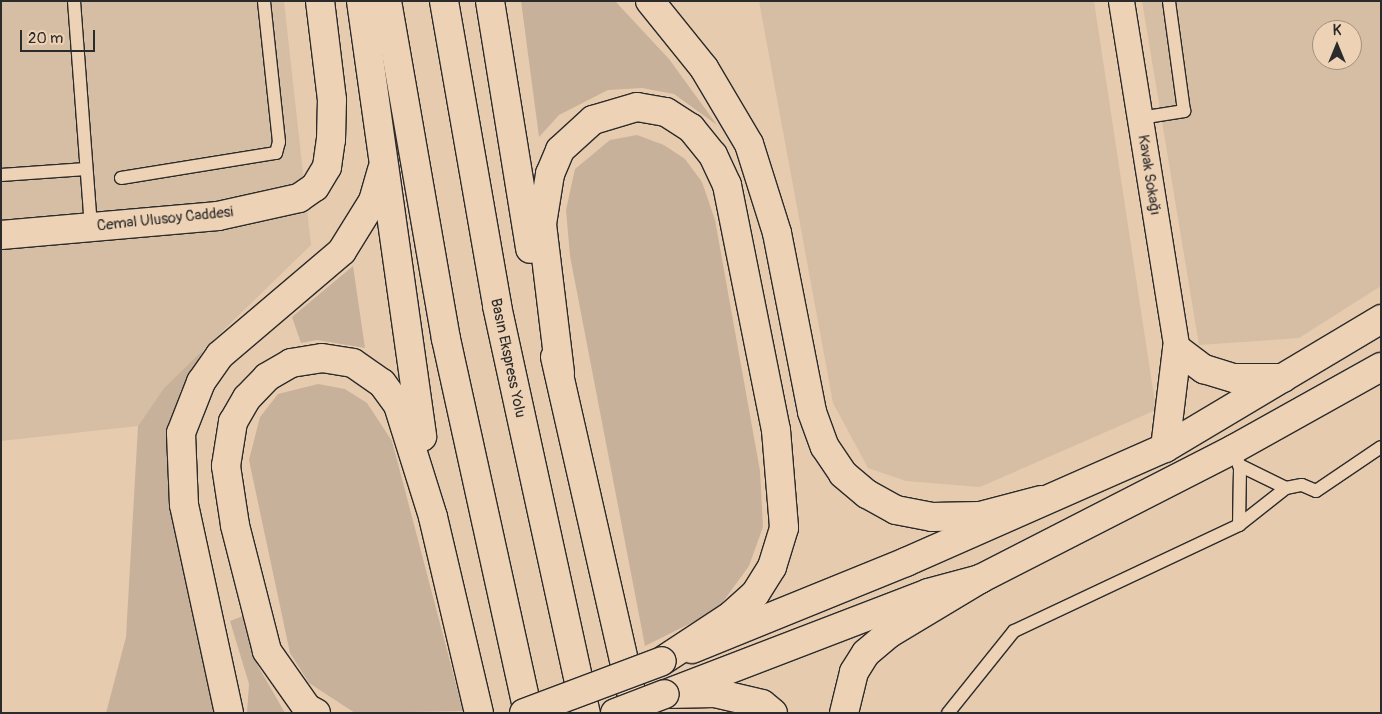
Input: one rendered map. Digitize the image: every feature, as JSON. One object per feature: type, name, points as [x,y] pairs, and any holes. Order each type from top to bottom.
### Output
[{"type":"main road","name":"Cemal Ulusoy Caddesi","points":[[1,236],[218,216],[299,198],[315,187],[327,167],[331,140],[332,100],[320,1]]},
{"type":"main road","points":[[361,1],[382,170],[433,518]]},
{"type":"main road","points":[[387,1],[446,339],[528,713]]},
{"type":"main road","name":"Basın Ekspress Yolu","points":[[444,1],[497,306],[586,713]]},
{"type":"main road","points":[[490,1],[523,215],[636,713]]},
{"type":"main road","points":[[650,1],[704,68],[749,144],[777,234],[812,412],[825,447],[843,474],[866,494],[896,510],[932,518],[980,516],[1041,500]]},
{"type":"main road","points":[[560,373],[542,224],[550,174],[560,150],[593,120],[637,107],[666,112],[691,128],[714,155],[727,185],[776,430],[784,528],[772,567],[755,594],[732,615],[662,661]]},
{"type":"main road","points":[[229,713],[184,505],[181,433],[201,382],[220,355],[348,244],[373,201],[382,170]]},
{"type":"main road","points":[[524,713],[662,661],[906,562],[1041,500],[1165,448],[1381,319]]},
{"type":"main road","points":[[1165,448],[1177,349],[1204,369],[1234,378],[1284,378]]},
{"type":"main road","points":[[316,713],[307,708],[267,651],[237,534],[226,466],[233,422],[247,398],[267,376],[291,363],[322,358],[352,363],[382,383],[398,405],[433,518],[479,713]]},
{"type":"main road","points":[[844,713],[854,672],[866,653],[980,579],[1237,457],[1381,367]]},
{"type":"main road","points":[[614,713],[928,593],[980,579]]},
{"type":"main road","points":[[665,694],[732,696],[762,704],[773,713]]},
{"type":"street","name":"Kavak Sokağı","points":[[1121,1],[1177,349]]},
{"type":"lane","points":[[74,1],[90,228]]},
{"type":"lane","points":[[121,178],[276,153],[279,142],[264,1]]},
{"type":"lane","points":[[1140,118],[1184,111],[1169,1]]},
{"type":"lane","points":[[1,175],[86,169]]},
{"type":"lane","points":[[948,713],[1014,631],[1239,526],[1286,488],[1302,485],[1316,491],[1381,447]]},
{"type":"lane","points":[[1237,457],[1286,488]]},
{"type":"lane","points":[[1237,457],[1239,526]]},
{"type":"shaded area","points":[[1,1],[284,1],[311,245],[164,388],[138,426],[1,441]]},
{"type":"shaded area","points":[[521,1],[615,1],[669,59],[717,125],[674,94],[642,88],[608,90],[559,115],[539,137]]},
{"type":"shaded area","points":[[759,1],[1094,1],[1156,410],[980,487],[906,481],[868,468],[833,403]]},
{"type":"shaded area","points":[[1142,1],[1381,1],[1381,286],[1299,338],[1199,345]]},
{"type":"shaded area","points":[[637,135],[664,145],[685,159],[702,182],[715,220],[760,471],[763,527],[749,566],[717,610],[645,646],[570,256],[566,210],[575,169],[610,140]]},
{"type":"shaded area","points":[[353,266],[365,348],[317,340],[301,343],[292,317]]},
{"type":"shaded area","points":[[204,349],[180,392],[171,464],[215,713],[106,713],[126,637],[138,426],[164,388]]},
{"type":"shaded area","points":[[318,384],[345,389],[367,403],[392,441],[463,711],[355,713],[309,683],[290,653],[249,460],[260,417],[278,394]]},
{"type":"shaded area","points":[[243,616],[258,666],[285,713],[247,713],[249,684],[230,621]]}]
